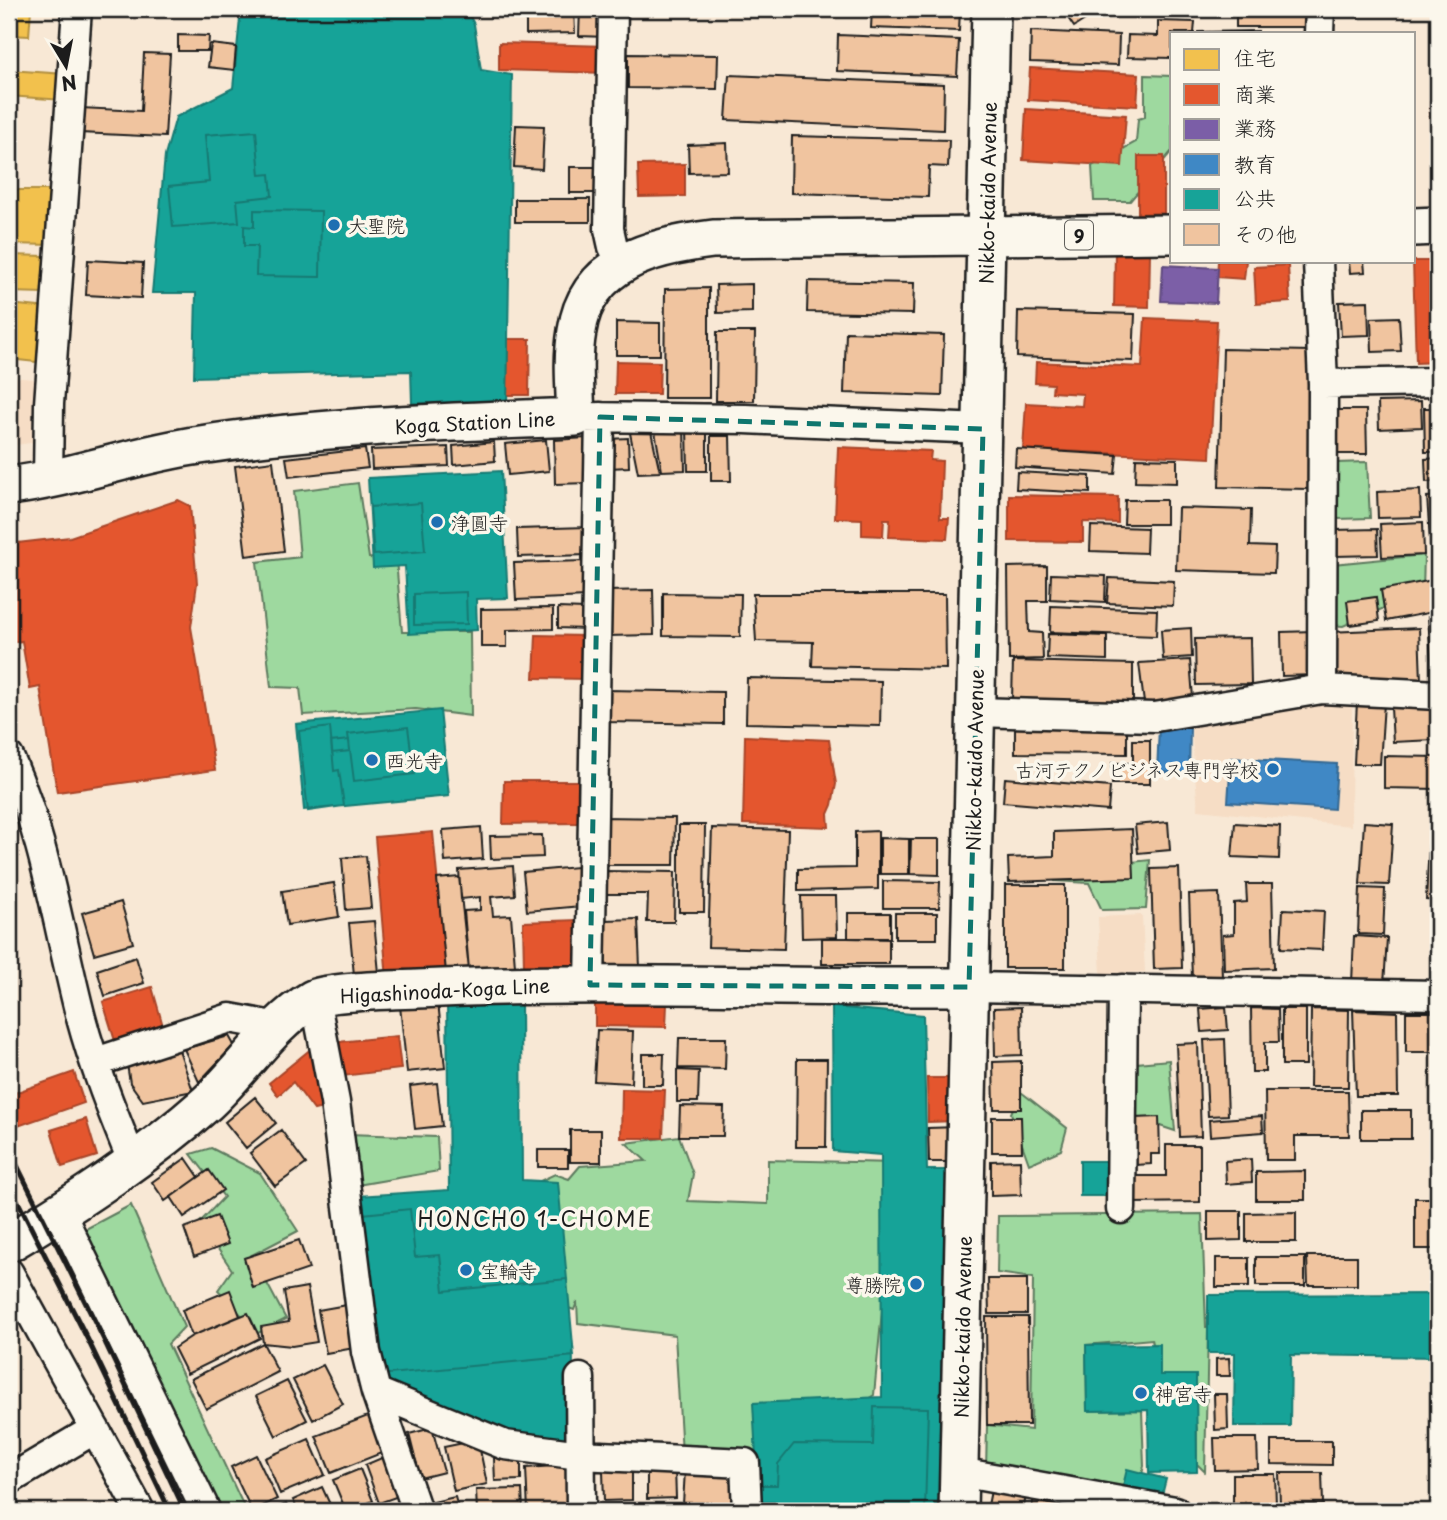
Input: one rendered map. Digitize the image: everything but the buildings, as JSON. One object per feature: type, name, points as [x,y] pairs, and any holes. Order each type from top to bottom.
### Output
[{"type":"main road","name":"Nikko-kaido Avenue","points":[[958,1511],[991,9]]},
{"type":"main road","points":[[1416,227],[1438,226]]},
{"type":"main road","name":"9","points":[[986,237],[1170,233]]},
{"type":"main road","name":"Koga Station Line","points":[[9,486],[48,481],[155,453],[231,440],[355,428],[588,417],[574,355],[577,328],[583,308],[609,273],[623,262],[680,243],[713,239],[986,237]]},
{"type":"main road","name":"Higashinoda-Koga Line","points":[[9,1243],[60,1212],[165,1139],[210,1100],[278,1027],[315,998],[514,984],[969,987]]},
{"type":"street","points":[[48,481],[49,404],[77,9]]},
{"type":"street","points":[[613,9],[609,229],[613,247],[623,262]]},
{"type":"street","points":[[1319,32],[1320,9]]},
{"type":"street","points":[[1318,262],[1324,384],[1322,689]]},
{"type":"street","points":[[1324,384],[1438,382]]},
{"type":"street","points":[[590,985],[588,417],[745,419],[983,429]]},
{"type":"street","points":[[976,712],[1155,717],[1322,689],[1438,695]]},
{"type":"street","points":[[9,757],[16,792],[39,837],[82,1021],[114,1118],[133,1163]]},
{"type":"street","points":[[969,987],[1438,995]]},
{"type":"street","points":[[1121,1209],[1123,989]]},
{"type":"street","points":[[315,998],[335,1102],[366,1352],[376,1392],[417,1511]]},
{"type":"street","points":[[96,1062],[230,1018],[278,1027]]},
{"type":"street","points":[[60,1212],[206,1511]]},
{"type":"street","points":[[9,1273],[135,1507]]},
{"type":"street","points":[[580,1378],[581,1511]]},
{"type":"street","points":[[376,1392],[505,1445],[580,1455],[745,1463],[747,1511]]},
{"type":"street","points":[[9,1480],[95,1429]]},
{"type":"street","points":[[959,1472],[1175,1511]]},
{"type":"highlighted area","points":[[600,417],[983,429],[969,987],[590,985]]},
{"type":"shaded area","points":[[9,377],[33,379],[41,389],[44,441],[9,446]]},
{"type":"shaded area","name":"古河テクノビジネス専門学校","points":[[1352,696],[1351,826],[1198,810],[1190,715]]},
{"type":"shaded area","points":[[1142,915],[1145,972],[1101,974],[1098,917]]},
{"type":"green space","points":[[1145,75],[1170,76],[1170,153],[1130,201],[1094,201],[1092,166],[1136,142],[1138,119],[1145,117]]},
{"type":"green space","points":[[1367,462],[1370,518],[1337,519],[1335,463]]},
{"type":"green space","points":[[358,483],[369,558],[396,559],[402,632],[470,632],[471,716],[416,709],[303,715],[300,688],[271,687],[257,562],[300,557],[294,491]]},
{"type":"green space","points":[[1424,555],[1423,591],[1343,626],[1330,625],[1333,564]]},
{"type":"green space","points":[[1150,860],[1146,909],[1102,910],[1089,883],[1054,881],[1094,866]]},
{"type":"green space","points":[[1169,1060],[1175,1131],[1127,1115],[1137,1063]]},
{"type":"green space","points":[[1021,1092],[1067,1128],[1061,1150],[1029,1164],[1011,1113]]},
{"type":"green space","points":[[347,1134],[437,1137],[439,1171],[357,1185]]},
{"type":"green space","points":[[679,1136],[693,1174],[688,1201],[768,1204],[768,1160],[896,1163],[874,1395],[774,1456],[682,1454],[675,1335],[578,1323],[577,1302],[574,1310],[524,1292],[501,1199],[555,1174],[569,1179],[580,1166],[646,1161],[626,1143]]},
{"type":"green space","points":[[211,1148],[260,1173],[298,1231],[252,1255],[286,1319],[258,1333],[218,1290],[232,1270],[200,1222],[224,1197],[191,1154]]},
{"type":"green space","points":[[131,1205],[184,1327],[168,1344],[246,1511],[214,1511],[80,1232]]},
{"type":"green space","points":[[1202,1214],[1208,1327],[1205,1472],[1197,1464],[1197,1428],[1190,1380],[1160,1375],[1152,1339],[1086,1345],[1087,1411],[1142,1410],[1144,1466],[1136,1498],[986,1471],[987,1425],[1031,1430],[1033,1278],[997,1273],[998,1216]]},
{"type":"railway","points":[[9,1149],[185,1511]]},
{"type":"railway","points":[[9,1184],[170,1511]]},
{"type":"place","name":"大聖院","points":[[334,225]]},
{"type":"place","name":"浄圓寺","points":[[437,522]]},
{"type":"place","name":"西光寺","points":[[372,760]]},
{"type":"place","name":"古河テクノビジネス専門学校","points":[[1273,769]]},
{"type":"place","name":"宝輪寺","points":[[466,1270]]},
{"type":"place","name":"尊勝院","points":[[916,1284]]},
{"type":"place","name":"神宮寺","points":[[1141,1393]]},
{"type":"district","name":"HONCHO 1-CHOME","points":[[535,1218]]}]
